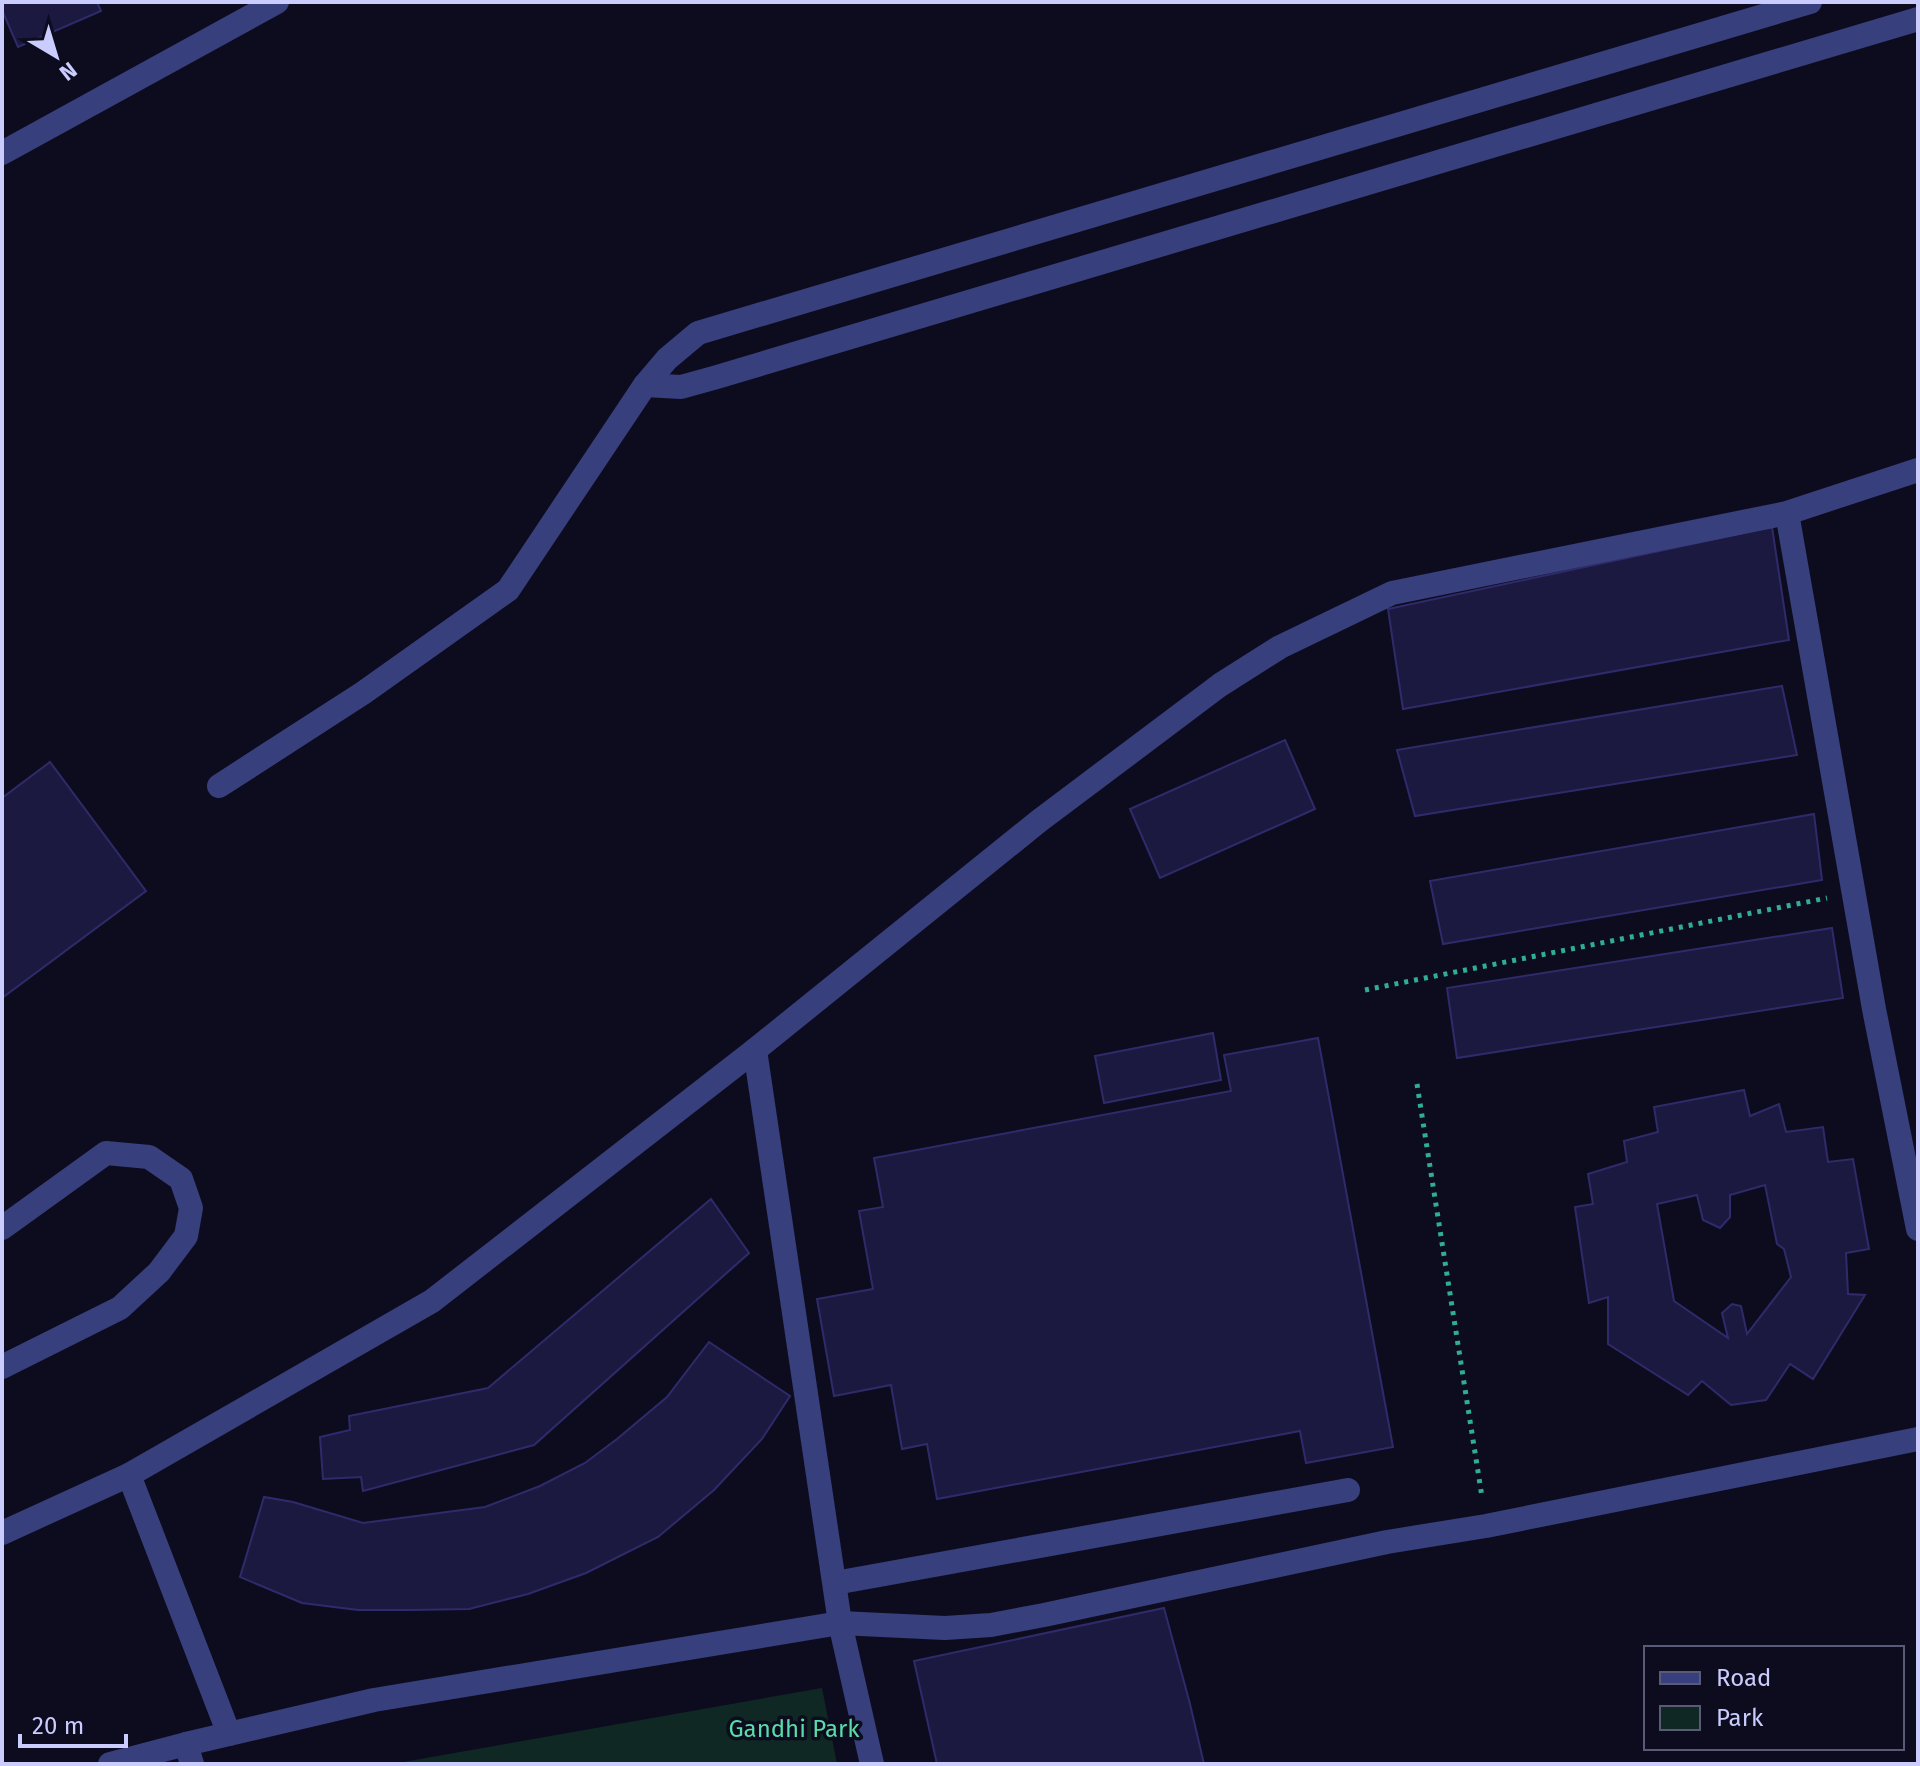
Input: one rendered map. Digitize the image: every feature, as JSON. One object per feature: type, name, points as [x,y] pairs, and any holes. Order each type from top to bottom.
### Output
[{"type":"street","points":[[2,153],[277,2]]},
{"type":"street","points":[[219,786],[363,693],[508,590],[645,385],[667,359],[698,333],[1810,2]]},
{"type":"street","points":[[645,385],[681,387],[717,377],[1918,19]]},
{"type":"street","points":[[2,1533],[129,1475],[432,1301],[755,1050],[1039,821],[1220,685],[1280,647],[1392,593],[1787,513],[1918,470]]},
{"type":"street","points":[[1787,513],[1874,1009],[1918,1229]]},
{"type":"street","points":[[755,1050],[840,1623],[872,1764]]},
{"type":"street","points":[[2,1228],[106,1153],[149,1157],[181,1179],[191,1208],[186,1236],[159,1272],[120,1308],[2,1367]]},
{"type":"street","points":[[110,1764],[189,1754],[229,1734],[374,1700],[840,1623],[945,1628],[991,1625],[1387,1542],[1486,1526],[1918,1439]]},
{"type":"street","points":[[129,1475],[229,1734]]},
{"type":"street","points":[[835,1583],[1348,1490]]},
{"type":"path","points":[[1365,990],[1854,892]]},
{"type":"path","points":[[1417,1084],[1486,1526]]},
{"type":"green space","name":"Gandhi Park","points":[[822,1688],[837,1764],[392,1764]]},
{"type":"building","points":[[2,2],[97,2],[101,11],[18,47],[2,10]]},
{"type":"building","points":[[1772,527],[1789,640],[1403,709],[1388,609]]},
{"type":"building","points":[[1782,686],[1797,755],[1415,816],[1397,750]]},
{"type":"building","points":[[1285,740],[1315,809],[1160,878],[1130,809]]},
{"type":"building","points":[[50,762],[146,891],[2,998],[2,798]]},
{"type":"building","points":[[1814,814],[1822,880],[1443,944],[1430,881]]},
{"type":"building","points":[[1832,928],[1843,998],[1457,1058],[1447,988]]},
{"type":"building","points":[[1213,1033],[1221,1080],[1104,1103],[1095,1056]]},
{"type":"building","points":[[1318,1038],[1393,1447],[1306,1463],[1300,1431],[937,1499],[927,1444],[902,1449],[891,1385],[834,1396],[817,1299],[873,1289],[859,1211],[883,1207],[874,1158],[1231,1091],[1224,1055]]},
{"type":"building","points":[[1744,1090],[1750,1116],[1779,1104],[1786,1132],[1823,1127],[1828,1162],[1853,1159],[1869,1249],[1846,1253],[1848,1294],[1865,1295],[1813,1379],[1790,1364],[1766,1400],[1731,1405],[1702,1381],[1688,1395],[1608,1344],[1608,1297],[1589,1303],[1575,1207],[1593,1204],[1588,1174],[1627,1162],[1624,1141],[1658,1132],[1654,1107]],"holes":[[[1765,1185],[1777,1244],[1784,1249],[1791,1277],[1747,1334],[1741,1306],[1732,1304],[1722,1313],[1728,1338],[1674,1301],[1657,1204],[1697,1195],[1703,1220],[1720,1228],[1730,1217],[1730,1195]]]},
{"type":"building","points":[[711,1199],[749,1253],[534,1445],[363,1491],[361,1477],[323,1479],[320,1437],[350,1430],[349,1416],[488,1388]]},
{"type":"building","points":[[709,1342],[790,1396],[762,1439],[714,1490],[658,1537],[586,1573],[528,1594],[469,1609],[358,1610],[302,1603],[240,1577],[264,1497],[293,1502],[363,1523],[485,1507],[540,1486],[585,1463],[667,1397]]},
{"type":"building","points":[[1164,1608],[1204,1764],[937,1764],[914,1661]]}]
